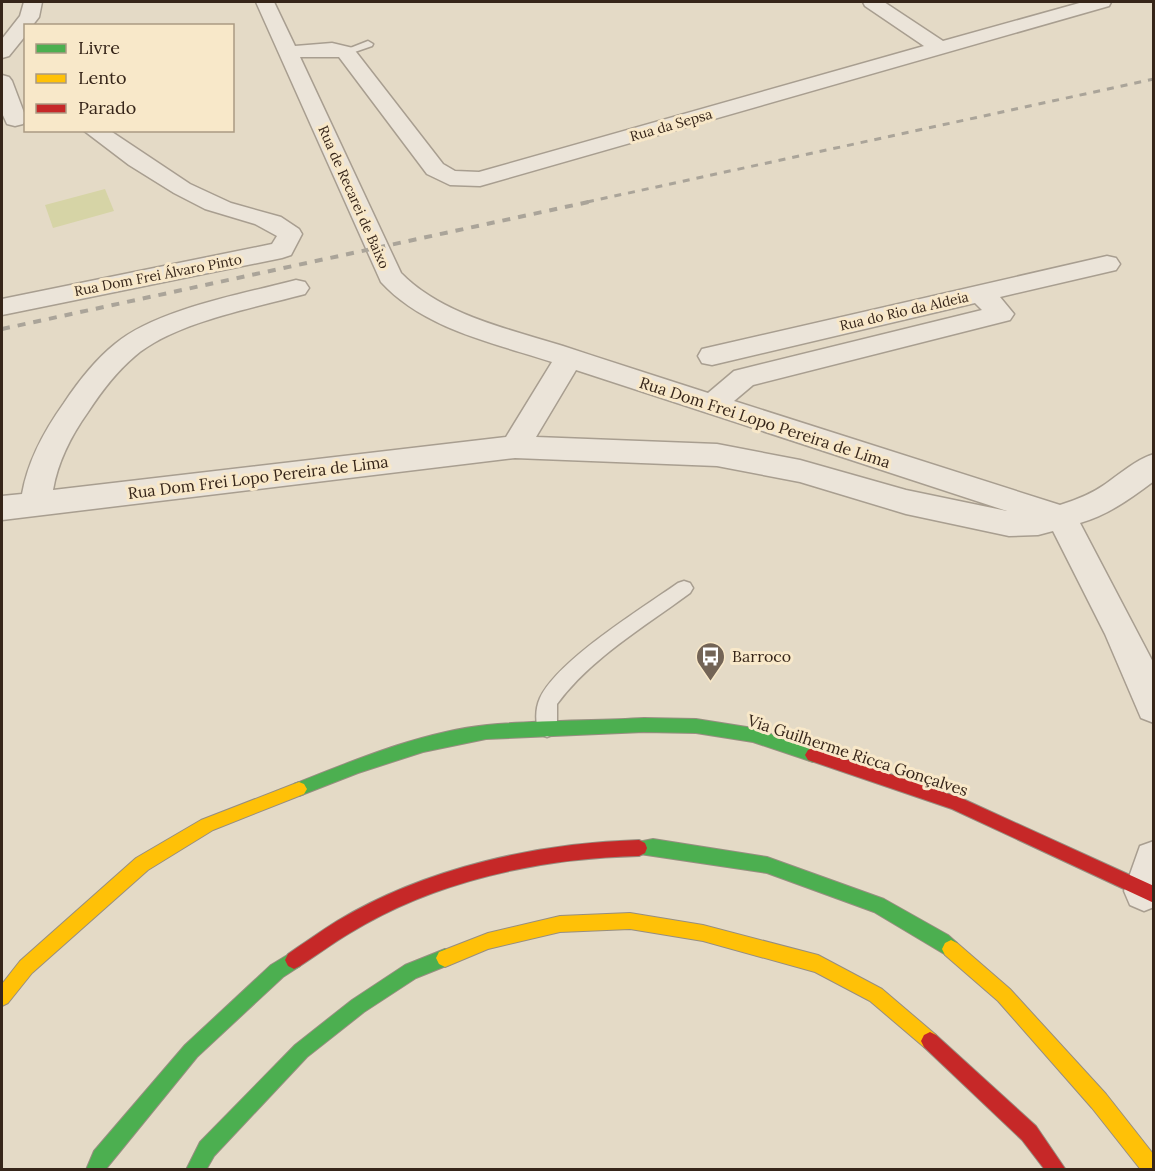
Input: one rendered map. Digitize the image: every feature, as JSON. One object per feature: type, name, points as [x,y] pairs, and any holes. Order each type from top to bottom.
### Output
[{"type":"main road","name":"Via Guilherme Ricca Gonçalves","points":[[2,997],[26,967],[142,864],[207,825],[347,769],[423,745],[486,732],[644,725],[696,726],[753,735],[955,802],[1150,882]]},
{"type":"main road","points":[[95,1170],[101,1158],[191,1051],[277,971],[345,926],[408,896],[480,869],[601,849],[653,847],[767,865],[878,905],[942,941],[1004,995],[1099,1101],[1153,1170]]},
{"type":"main road","points":[[195,1170],[207,1149],[301,1050],[358,1005],[411,971],[488,941],[549,927],[630,921],[703,933],[818,964],[876,995],[931,1041],[1029,1133],[1057,1170]]},
{"type":"street","points":[[2,52],[29,17],[33,2]]},
{"type":"street","name":"Rua de Recarei de Baixo","points":[[265,2],[290,52],[390,276],[401,290],[417,302],[485,331],[569,358]]},
{"type":"street","points":[[872,2],[940,48]]},
{"type":"street","name":"Rua da Sepsa","points":[[346,52],[435,169],[450,178],[480,179],[1102,2]]},
{"type":"street","points":[[290,52],[332,49],[346,52]]},
{"type":"street","points":[[2,81],[14,119]]},
{"type":"street","name":"Rua Dom Frei Álvaro Pinto","points":[[2,307],[282,250],[290,234],[279,223],[214,205],[171,181],[97,132]]},
{"type":"street","name":"Rua do Rio da Aldeia","points":[[712,356],[1107,264]]},
{"type":"street","points":[[35,503],[44,466],[77,403],[107,367],[136,341],[178,321],[296,288]]},
{"type":"street","name":"Rua do Rio da Aldeia","points":[[711,405],[744,378],[1000,314],[981,292]]},
{"type":"street","name":"Rua do Rio da Aldeia","points":[[827,329],[843,353]]},
{"type":"street","points":[[515,447],[569,358]]},
{"type":"street","name":"Rua Dom Frei Lopo Pereira de Lima","points":[[569,358],[1061,517]]},
{"type":"street","name":"Rua Dom Frei Lopo Pereira de Lima","points":[[2,508],[515,447],[717,455],[800,471],[906,502],[1009,524],[1038,523],[1087,508],[1113,495],[1154,465]]},
{"type":"street","points":[[1061,517],[1115,617],[1154,707]]},
{"type":"lane","points":[[346,52],[368,44]]},
{"type":"lane","points":[[547,728],[547,703],[565,680],[598,652],[684,588]]},
{"type":"shaded area","points":[[105,189],[114,211],[53,228],[45,205]]},
{"type":"railway","points":[[587,202],[1154,79]]},
{"type":"railway","points":[[2,329],[593,201]]},
{"type":"traffic: fast","points":[[299,789],[357,766],[423,745],[486,732],[644,725],[696,726],[753,735],[813,755]]},
{"type":"traffic: fast","points":[[639,848],[653,847],[767,865],[878,905],[942,941],[951,949]]},
{"type":"traffic: fast","points":[[195,1170],[207,1149],[301,1051],[358,1006],[411,971],[445,958]]},
{"type":"traffic: fast","points":[[95,1170],[101,1158],[191,1051],[277,971],[294,960]]},
{"type":"traffic: slow","points":[[2,997],[26,967],[142,864],[207,825],[299,789]]},
{"type":"traffic: slow","points":[[445,958],[488,941],[560,924],[630,921],[703,933],[818,964],[876,995],[930,1041]]},
{"type":"traffic: slow","points":[[951,949],[1004,995],[1099,1101],[1153,1170]]},
{"type":"traffic: jam","points":[[813,755],[955,803],[1154,895]]},
{"type":"traffic: jam","points":[[294,960],[345,926],[408,895],[480,869],[601,849],[639,848]]},
{"type":"traffic: jam","points":[[930,1041],[1029,1133],[1057,1170]]},
{"type":"place","name":"Barroco","points":[[711,682]]}]
